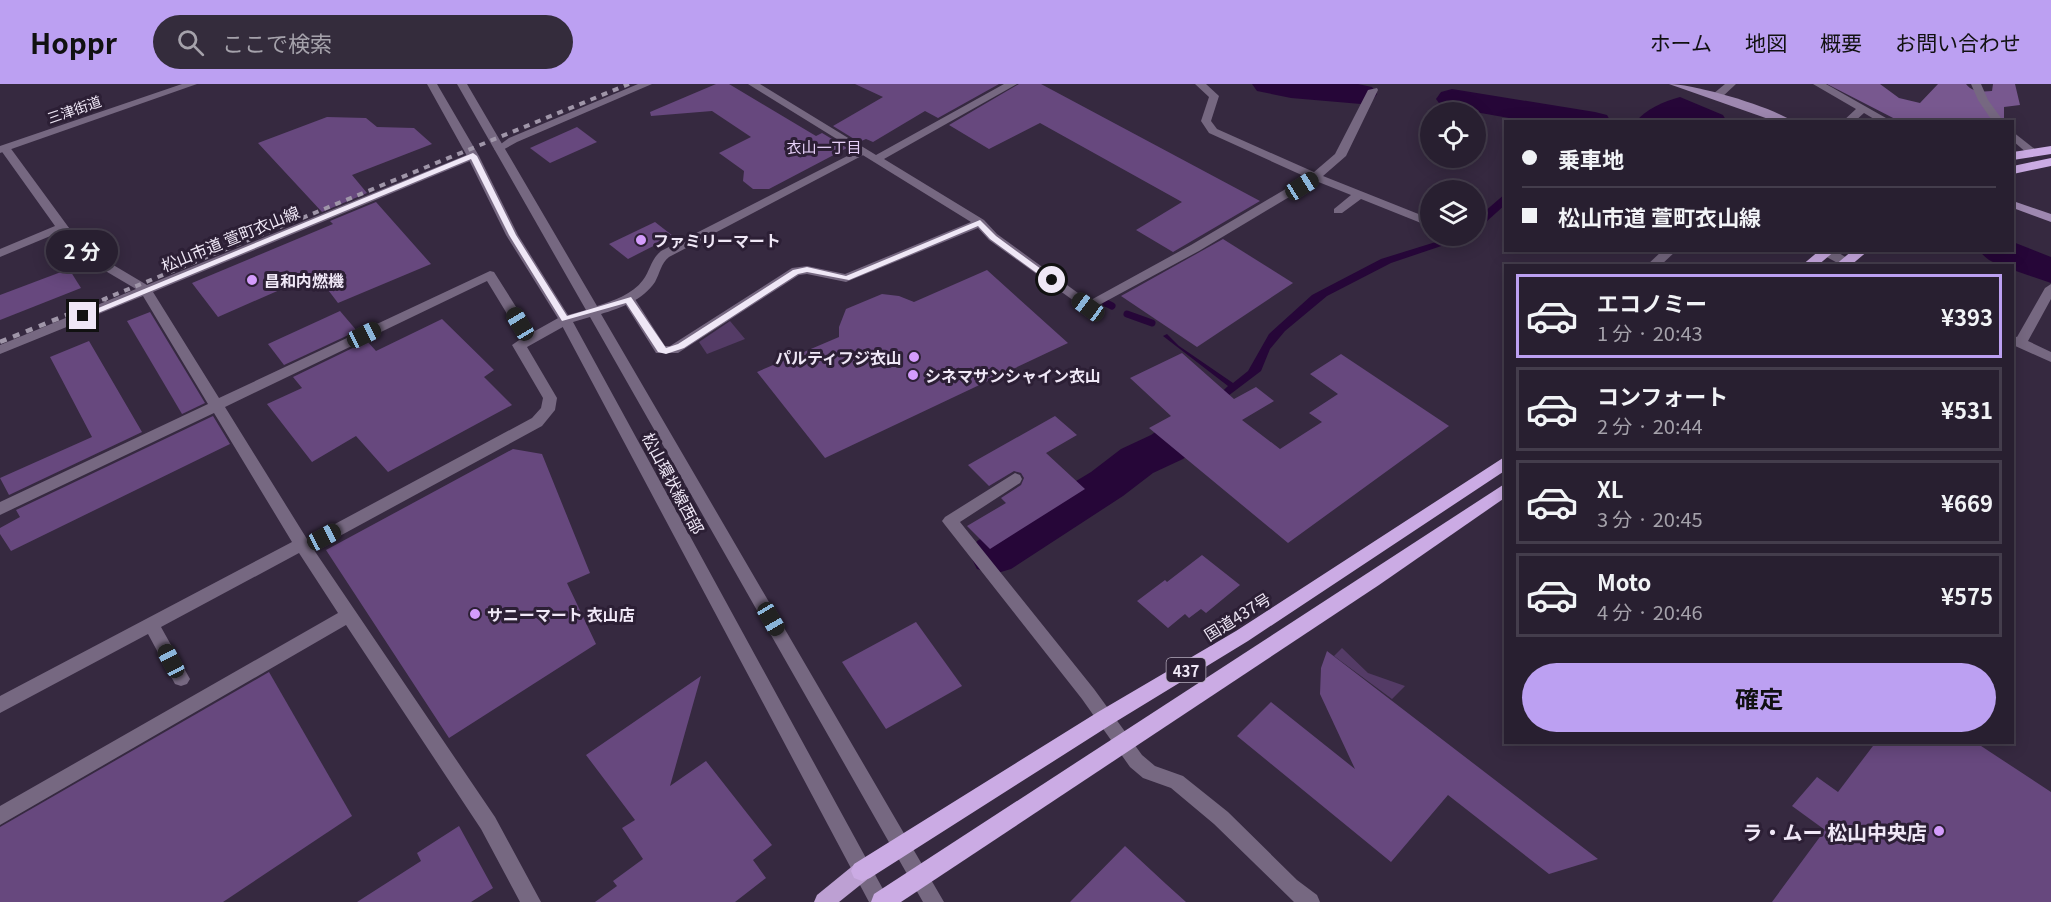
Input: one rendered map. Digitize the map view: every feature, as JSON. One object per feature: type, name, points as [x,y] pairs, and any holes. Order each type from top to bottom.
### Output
[{"type":"highway","points":[[2014,156],[2051,150]]},
{"type":"highway","points":[[2014,170],[2051,162]]},
{"type":"highway","points":[[1810,264],[1828,252]]},
{"type":"highway","points":[[1846,264],[1861,252]]},
{"type":"highway","name":"国道437号","points":[[862,871],[1105,718],[1242,636],[1504,463]]},
{"type":"highway","name":"437","points":[[881,902],[1373,580],[1504,490]]},
{"type":"main road","points":[[1674,84],[1717,96],[1783,120]]},
{"type":"main road","points":[[2014,204],[2051,218]]},
{"type":"main road","points":[[824,902],[862,871]]},
{"type":"street","name":"三津街道","points":[[3,149],[192,84]]},
{"type":"street","name":"松山環状線西部","points":[[432,84],[473,156],[512,235],[565,320],[862,871],[881,902]]},
{"type":"street","name":"松山環状線西部","points":[[462,84],[558,254],[594,311],[934,902]]},
{"type":"street","points":[[499,149],[513,140],[647,84]]},
{"type":"street","points":[[753,84],[980,223],[993,237],[1088,307],[1316,177],[1340,156],[1373,90]]},
{"type":"street","points":[[876,159],[1012,84]]},
{"type":"street","points":[[1200,84],[1214,96],[1206,121],[1211,129],[1316,177],[1420,219]]},
{"type":"street","points":[[1717,96],[1731,84]]},
{"type":"street","points":[[1818,84],[1884,120]]},
{"type":"street","points":[[1977,84],[1983,100],[1998,120]]},
{"type":"street","points":[[1849,120],[1863,109]]},
{"type":"street","points":[[2014,136],[2032,152]]},
{"type":"street","points":[[3,149],[79,250],[146,290],[303,546],[488,824],[531,902]]},
{"type":"street","points":[[0,705],[537,422],[548,410],[550,398],[519,345],[565,320],[628,299],[647,284],[659,259],[665,254],[863,152]]},
{"type":"street","name":"松山市道 萱町衣山線","points":[[0,351],[473,156]]},
{"type":"street","points":[[1338,211],[1359,195]]},
{"type":"street","points":[[628,299],[661,350],[673,350],[795,271],[807,270],[846,278],[980,223]]},
{"type":"street","points":[[0,253],[63,227]]},
{"type":"street","points":[[1654,264],[1669,252]]},
{"type":"street","points":[[1830,252],[1846,264]]},
{"type":"street","points":[[0,509],[490,275],[520,324],[533,336]]},
{"type":"street","points":[[2050,291],[2016,341],[2051,357]]},
{"type":"street","points":[[1015,479],[950,521],[1105,718],[1122,744],[1149,772],[1177,782],[1221,818],[1290,887],[1310,902]]},
{"type":"street","points":[[0,816],[349,615]]},
{"type":"street","points":[[151,624],[181,679]]},
{"type":"shaded area","points":[[1827,84],[1880,84],[1899,98],[1920,103],[1938,84],[1966,84],[1974,90],[1992,91],[1993,84],[2015,84],[2020,105],[2004,107],[2004,118],[2009,120],[1897,120]]},
{"type":"shaded area","points":[[1504,195],[1504,206],[1486,222],[1486,210]]},
{"type":"shaded area","points":[[1423,246],[1441,246],[1391,263],[1327,296],[1285,331],[1270,349],[1261,371],[1228,396],[1189,437],[1171,450],[1140,464],[1135,457],[1176,436],[1228,386],[1163,336],[1167,334],[1179,346],[1233,383],[1248,371],[1269,334],[1312,295],[1381,259]]},
{"type":"shaded area","points":[[730,321],[745,339],[707,354],[699,342]]},
{"type":"shaded area","points":[[1342,648],[1368,673],[1405,686],[1392,699],[1334,656]]},
{"type":"building","points":[[716,84],[729,84],[816,136],[822,133],[847,148],[769,189],[753,189],[743,181],[744,171],[719,153],[751,137],[712,111],[651,116],[650,112]]},
{"type":"building","points":[[855,84],[999,84],[938,118],[925,111],[873,142],[866,139],[859,142],[833,126],[883,97]]},
{"type":"building","points":[[1019,84],[1041,84],[1260,201],[1173,252],[1136,230],[1182,202],[1040,123],[989,149],[949,125]]},
{"type":"building","points":[[327,117],[366,118],[377,127],[414,128],[432,144],[352,175],[367,193],[322,212],[258,143]]},
{"type":"building","points":[[577,127],[597,142],[550,163],[530,148]]},
{"type":"building","points":[[376,202],[431,264],[338,303],[316,274],[218,317],[192,283],[333,224],[330,221]]},
{"type":"building","name":"ファミリーマート","points":[[655,222],[673,236],[628,259],[609,244]]},
{"type":"building","points":[[1223,239],[1293,283],[1197,347],[1121,296]]},
{"type":"building","points":[[69,269],[81,288],[0,320],[0,295]]},
{"type":"building","name":"パルティフジ衣山","points":[[987,270],[1068,343],[825,458],[757,372],[839,337],[839,327],[846,309],[882,294],[899,296],[914,302]]},
{"type":"building","points":[[340,311],[357,331],[284,365],[268,344]]},
{"type":"building","points":[[150,312],[205,403],[182,414],[127,321]]},
{"type":"building","points":[[442,319],[494,370],[484,377],[512,405],[388,472],[356,436],[312,462],[267,404],[302,388],[293,377],[367,341],[376,351]]},
{"type":"building","points":[[89,341],[142,432],[9,495],[0,478],[92,437],[50,357]]},
{"type":"building","points":[[1182,353],[1234,399],[1256,387],[1274,401],[1242,420],[1280,449],[1322,422],[1309,413],[1338,394],[1310,374],[1341,354],[1449,426],[1288,543],[1149,428],[1171,416],[1130,378]]},
{"type":"building","points":[[213,416],[230,444],[11,551],[0,534],[0,528],[20,517],[16,510]]},
{"type":"building","points":[[1055,416],[1077,435],[1046,453],[1085,489],[990,549],[967,526],[1006,503],[1001,498],[1021,485],[1024,478],[1021,473],[1014,471],[989,486],[968,465]]},
{"type":"building","name":"サニーマート 衣山店","points":[[513,449],[542,454],[590,573],[567,583],[596,644],[449,738],[326,550]]},
{"type":"building","points":[[1202,555],[1240,585],[1206,613],[1201,609],[1189,618],[1185,614],[1168,628],[1137,601],[1165,580],[1167,582]]},
{"type":"building","points":[[916,622],[962,686],[886,729],[842,662]]},
{"type":"building","points":[[1327,651],[1598,859],[1549,874],[1448,795],[1391,862],[1237,736],[1271,702],[1355,769],[1320,694],[1321,668]]},
{"type":"building","points":[[269,672],[352,816],[223,902],[0,902],[0,827]]},
{"type":"building","points":[[701,676],[670,786],[706,761],[772,845],[753,860],[766,878],[735,902],[595,902],[617,886],[613,881],[643,859],[622,828],[635,820],[586,755]]},
{"type":"building","name":"ラ・ムー 松山中央店","points":[[1874,744],[1978,744],[2051,792],[2051,902],[1772,902],[1825,830],[1792,806],[1817,777],[1838,792]]},
{"type":"building","points":[[459,826],[493,888],[471,902],[357,902],[421,861],[417,853]]},
{"type":"building","points":[[1125,846],[1166,884],[1186,902],[1070,902]]},
{"type":"waterway","points":[[1268,84],[1361,94]]},
{"type":"waterway","points":[[1452,99],[1583,120]]},
{"type":"waterway","points":[[1656,120],[1680,107],[1707,120]]},
{"type":"waterway","points":[[2003,252],[2051,271]]},
{"type":"waterway","points":[[1106,303],[1112,306]]},
{"type":"waterway","points":[[1127,314],[1152,323]]},
{"type":"waterway","points":[[994,555],[1107,484],[1137,461],[1167,447],[1192,429]]},
{"type":"railway","points":[[102,300],[629,84]]},
{"type":"railway","points":[[0,342],[106,299]]},
{"type":"place","name":"ファミリーマート","points":[[641,240]]},
{"type":"place","name":"昌和内燃機","points":[[252,280]]},
{"type":"place","name":"パルティフジ衣山","points":[[914,357]]},
{"type":"place","name":"シネマサンシャイン衣山","points":[[913,375]]},
{"type":"place","name":"サニーマート 衣山店","points":[[475,614]]},
{"type":"place","name":"ラ・ムー 松山中央店","points":[[1939,831]]},
{"type":"district","name":"衣山一丁目","points":[[824,146]]},
{"type":"route","points":[[83,316],[473,156],[512,235],[565,320],[628,299],[661,350],[673,350],[681,346],[795,271],[802,269],[846,278],[980,223],[993,237],[1052,280]]}]
